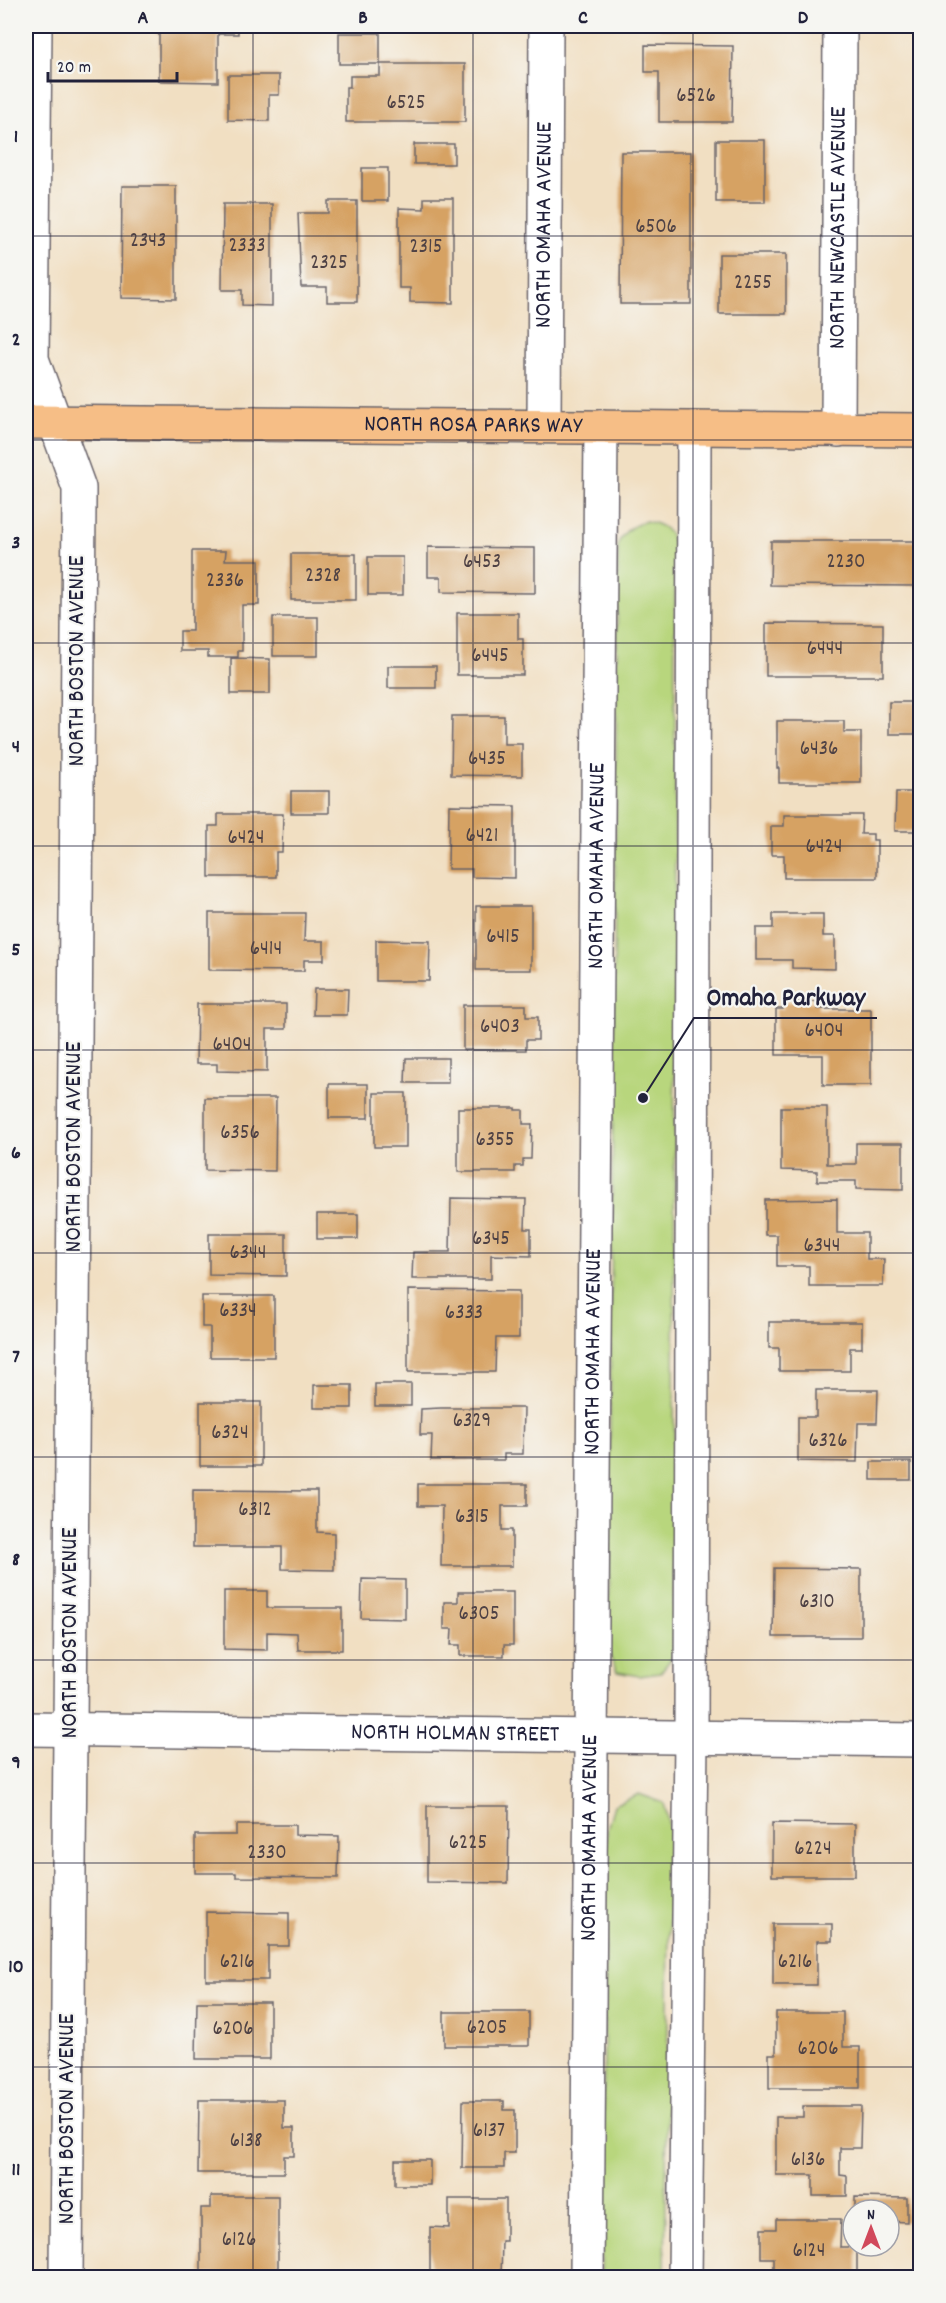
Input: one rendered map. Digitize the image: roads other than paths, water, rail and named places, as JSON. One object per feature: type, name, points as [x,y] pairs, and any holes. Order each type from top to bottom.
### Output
[{"type":"main road","name":"NORTH ROSA PARKS WAY","points":[[41,422],[921,430]]},
{"type":"street","name":"NORTH BOSTON AVENUE","points":[[35,26],[32,358],[41,422],[79,488],[66,2277]]},
{"type":"street","name":"NORTH OMAHA AVENUE","points":[[544,426],[546,26]]},
{"type":"street","name":"NORTH NEWCASTLE AVENUE","points":[[838,430],[840,26]]},
{"type":"street","name":"NORTH OMAHA AVENUE","points":[[587,2277],[601,427]]},
{"type":"street","points":[[685,2277],[691,1738],[694,428]]},
{"type":"street","name":"NORTH HOLMAN STREET","points":[[26,1729],[921,1740]]},
{"type":"place","name":"Omaha Parkway","points":[[643,1098]]}]
